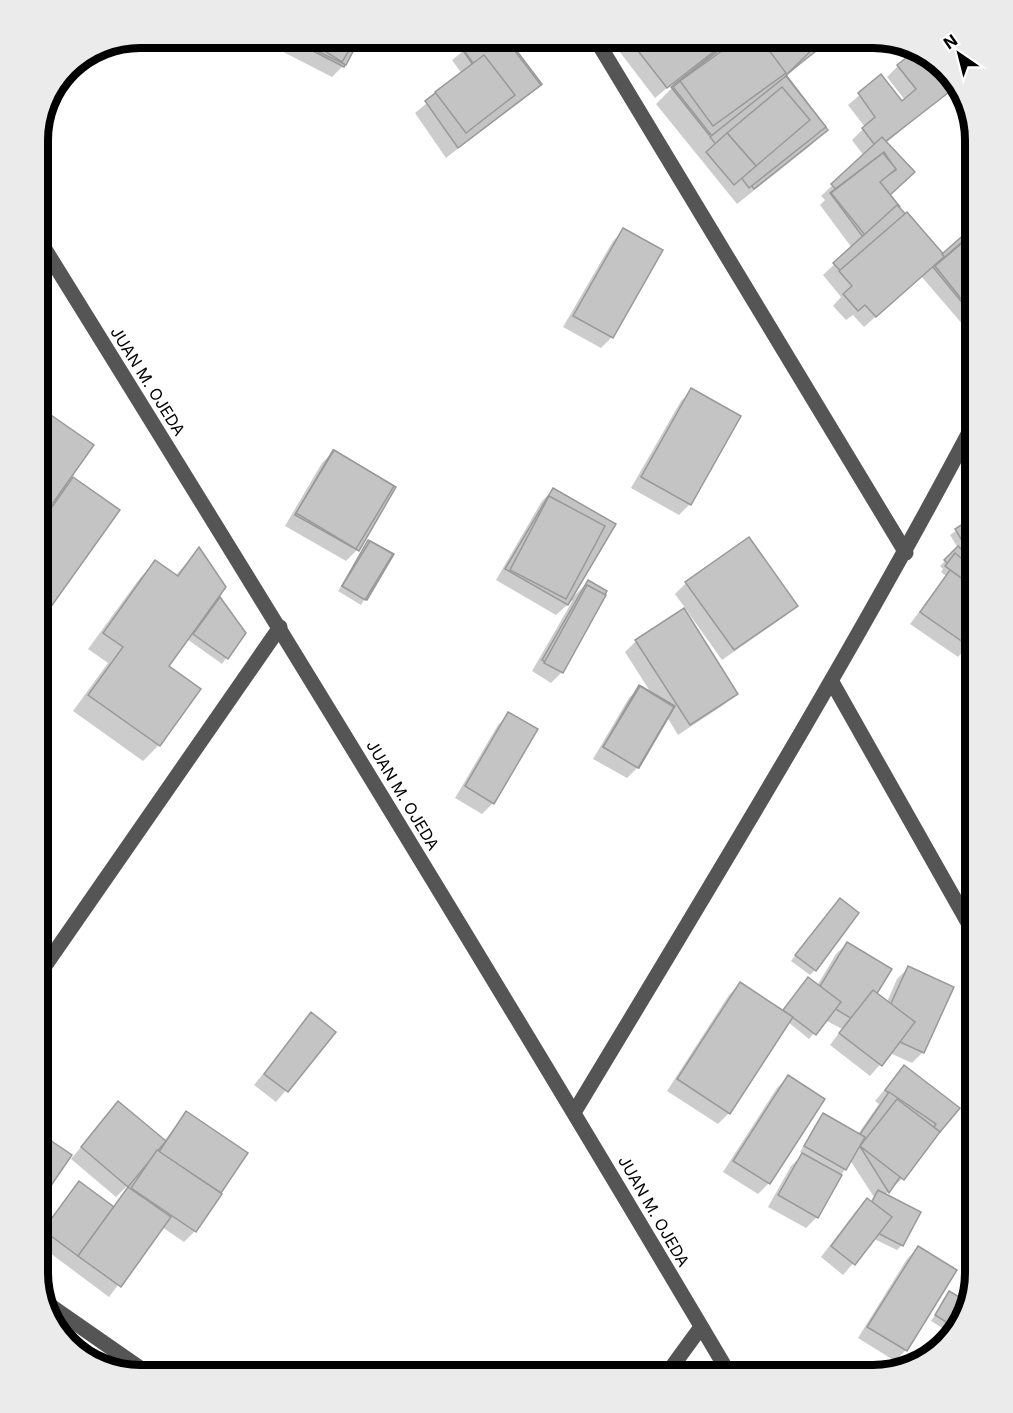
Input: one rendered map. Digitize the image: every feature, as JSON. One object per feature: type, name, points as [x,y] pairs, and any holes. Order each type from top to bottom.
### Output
[{"type":"street","points":[[601,48],[906,553]]},
{"type":"street","name":"JUAN M. OJEDA","points":[[48,254],[280,627],[575,1111],[723,1365]]},
{"type":"street","points":[[575,1111],[832,682],[906,553],[965,440]]},
{"type":"street","points":[[48,962],[280,627]]},
{"type":"street","points":[[832,682],[965,917]]},
{"type":"street","points":[[56,1309],[136,1365]]},
{"type":"street","points":[[674,1365],[701,1327]]},
{"type":"building","points":[[307,48],[354,48],[344,67]]},
{"type":"building","points":[[311,48],[355,48],[346,65]]},
{"type":"building","points":[[320,48],[351,48],[342,62]]},
{"type":"building","points":[[462,48],[513,48],[541,85],[458,148],[425,101],[474,64]]},
{"type":"building","points":[[515,48],[542,84],[462,144],[428,99],[473,65],[462,49]]},
{"type":"building","points":[[636,48],[718,48],[667,88]]},
{"type":"building","points":[[720,48],[820,48],[709,135],[671,87]]},
{"type":"building","points":[[722,48],[814,48],[786,75],[828,130],[754,189],[673,87]]},
{"type":"building","points":[[726,48],[767,48],[786,73],[713,126],[680,81]]},
{"type":"building","points":[[484,55],[515,95],[466,133],[435,92]]},
{"type":"building","points":[[909,55],[929,67],[929,84],[946,84],[951,91],[877,148],[862,128],[875,117],[858,93],[881,74],[902,101],[916,89],[897,65]]},
{"type":"building","points":[[786,76],[826,127],[749,188],[710,137]]},
{"type":"building","points":[[782,87],[810,120],[756,166],[727,133]]},
{"type":"building","points":[[727,133],[756,166],[734,185],[706,152]]},
{"type":"building","points":[[882,137],[915,172],[864,219],[831,184]]},
{"type":"building","points":[[884,152],[896,170],[878,182],[899,210],[863,237],[830,193]]},
{"type":"building","points":[[883,153],[896,169],[880,182],[900,207],[865,235],[831,193]]},
{"type":"building","points":[[897,205],[933,243],[869,301],[833,263]]},
{"type":"building","points":[[907,212],[945,256],[876,317],[865,305],[858,311],[843,294],[852,286],[839,271]]},
{"type":"building","points":[[623,228],[663,250],[613,338],[573,316]]},
{"type":"building","points":[[965,234],[965,280],[942,254]]},
{"type":"building","points":[[965,240],[965,306],[933,267]]},
{"type":"building","points":[[965,240],[965,304],[935,266]]},
{"type":"building","points":[[691,388],[741,416],[691,505],[641,477]]},
{"type":"building","points":[[48,413],[94,445],[48,510]]},
{"type":"building","points":[[333,450],[396,487],[359,551],[295,515]]},
{"type":"building","points":[[334,450],[394,486],[356,549],[296,513]]},
{"type":"building","points":[[73,477],[120,510],[48,611],[48,513]]},
{"type":"building","points":[[553,488],[616,524],[568,605],[505,569]]},
{"type":"building","points":[[549,496],[605,526],[566,599],[510,570]]},
{"type":"building","points":[[965,522],[965,545],[955,529]]},
{"type":"building","points":[[749,537],[798,606],[734,650],[685,582]]},
{"type":"building","points":[[368,540],[394,554],[367,600],[342,586]]},
{"type":"building","points":[[370,541],[393,554],[365,600],[342,586]]},
{"type":"building","points":[[958,546],[965,553],[965,568],[959,574],[944,560]]},
{"type":"building","points":[[199,547],[226,587],[169,666],[201,689],[160,746],[88,695],[123,647],[103,633],[155,560],[178,576]]},
{"type":"building","points":[[955,553],[965,561],[965,579],[964,580],[945,566]]},
{"type":"building","points":[[950,570],[965,581],[965,644],[920,612]]},
{"type":"building","points":[[588,580],[607,591],[561,671],[542,660]]},
{"type":"building","points":[[587,585],[606,595],[563,673],[544,663]]},
{"type":"building","points":[[220,597],[246,633],[228,659],[193,634]]},
{"type":"building","points":[[684,608],[738,694],[690,725],[635,640]]},
{"type":"building","points":[[639,685],[675,706],[639,768],[603,747]]},
{"type":"building","points":[[640,686],[674,707],[638,768],[603,747]]},
{"type":"building","points":[[508,712],[538,729],[494,804],[465,786]]},
{"type":"building","points":[[840,898],[859,913],[816,971],[795,955]]},
{"type":"building","points":[[847,942],[892,969],[859,1023],[814,996]]},
{"type":"building","points":[[908,966],[954,987],[924,1053],[878,1032]]},
{"type":"building","points":[[808,977],[841,1002],[816,1035],[783,1010]]},
{"type":"building","points":[[740,982],[793,1017],[730,1114],[677,1079]]},
{"type":"building","points":[[873,990],[915,1022],[882,1066],[839,1033]]},
{"type":"building","points":[[311,1012],[336,1032],[288,1092],[264,1074]]},
{"type":"building","points":[[904,1065],[960,1108],[940,1132],[885,1090]]},
{"type":"building","points":[[788,1075],[825,1099],[770,1184],[733,1161]]},
{"type":"building","points":[[889,1092],[936,1124],[889,1193],[856,1140]]},
{"type":"building","points":[[897,1099],[940,1132],[904,1180],[860,1146]]},
{"type":"building","points":[[118,1101],[166,1141],[128,1187],[81,1147]]},
{"type":"building","points":[[186,1111],[248,1153],[221,1193],[159,1152]]},
{"type":"building","points":[[823,1113],[865,1137],[846,1170],[804,1146]]},
{"type":"building","points":[[48,1139],[72,1155],[48,1190]]},
{"type":"building","points":[[157,1150],[222,1194],[196,1232],[131,1188]]},
{"type":"building","points":[[802,1153],[842,1175],[818,1218],[778,1195]]},
{"type":"building","points":[[79,1181],[114,1207],[78,1256],[48,1234],[48,1223]]},
{"type":"building","points":[[128,1187],[171,1217],[121,1287],[78,1256]]},
{"type":"building","points":[[878,1190],[921,1212],[903,1246],[860,1224]]},
{"type":"building","points":[[867,1198],[892,1217],[855,1265],[831,1246]]},
{"type":"building","points":[[918,1246],[957,1270],[907,1351],[867,1327]]},
{"type":"building","points":[[949,1291],[962,1298],[949,1324],[935,1315]]}]
